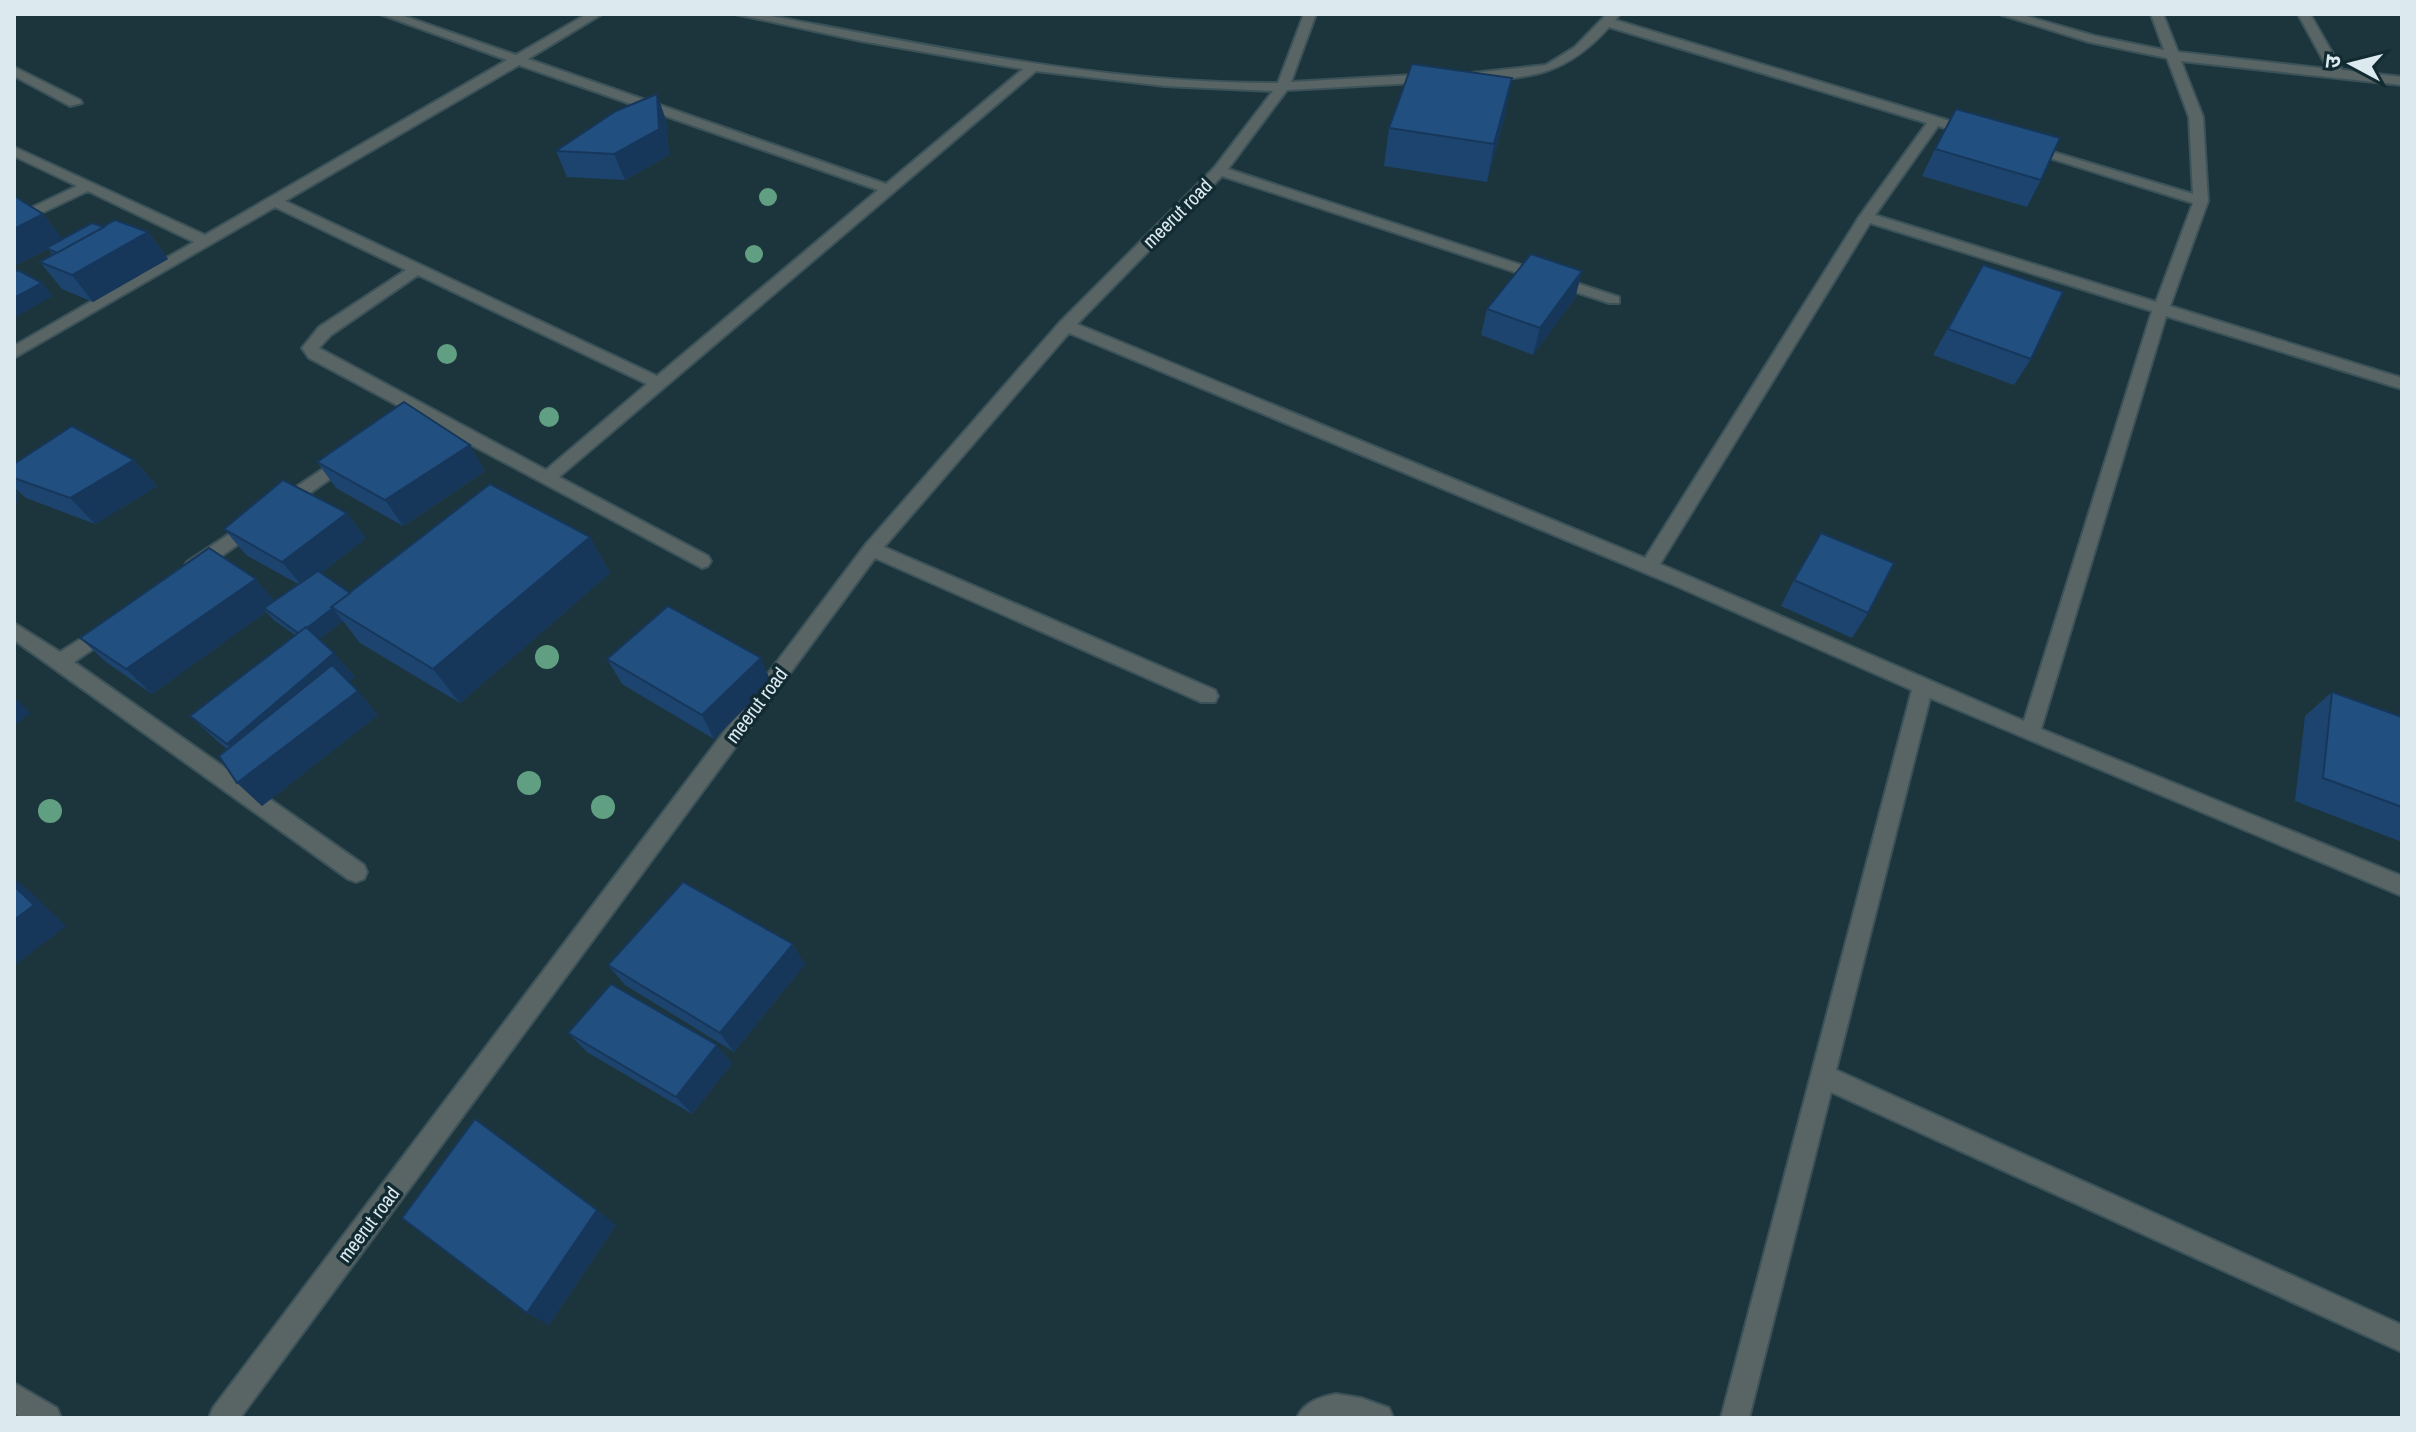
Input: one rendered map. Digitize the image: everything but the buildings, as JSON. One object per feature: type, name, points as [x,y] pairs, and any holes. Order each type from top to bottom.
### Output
[{"type":"street","points":[[386,14],[888,189]]},
{"type":"street","points":[[15,351],[596,14]]},
{"type":"street","points":[[741,14],[1035,65],[1141,79],[1227,86],[1283,86],[1440,78]]},
{"type":"street","name":"meerut road","points":[[223,1418],[872,549],[1066,326],[1219,171],[1283,86],[1310,14]]},
{"type":"street","points":[[2005,14],[2093,39],[2175,56],[2402,81]]},
{"type":"street","points":[[2030,733],[2160,311],[2201,201],[2196,117],[2157,14]]},
{"type":"street","points":[[2304,14],[2338,75]]},
{"type":"street","points":[[1456,77],[1519,74],[1556,67],[1574,57],[1610,18],[1994,139]]},
{"type":"street","points":[[547,478],[1035,65]]},
{"type":"street","points":[[14,71],[75,103]]},
{"type":"street","points":[[1649,567],[1866,217],[1935,121]]},
{"type":"street","points":[[2009,143],[2201,201]]},
{"type":"street","points":[[14,151],[205,241]]},
{"type":"street","points":[[1219,171],[1614,300]]},
{"type":"street","points":[[14,222],[88,186]]},
{"type":"street","points":[[273,201],[659,383]]},
{"type":"street","points":[[1866,217],[2402,384]]},
{"type":"street","points":[[417,269],[325,331],[310,348],[411,413],[547,478],[702,561]]},
{"type":"street","points":[[1066,326],[1649,567],[2030,733],[2402,886]]},
{"type":"street","points":[[174,581],[366,445]]},
{"type":"street","points":[[872,549],[1208,696]]},
{"type":"street","points":[[60,662],[123,617]]},
{"type":"street","points":[[14,630],[356,872]]},
{"type":"street","points":[[1735,1418],[1923,687]]},
{"type":"street","points":[[1823,1076],[2402,1339]]},
{"type":"street","points":[[14,1397],[47,1418]]},
{"type":"street","points":[[1311,1418],[1324,1408],[1352,1408],[1379,1418]]}]
